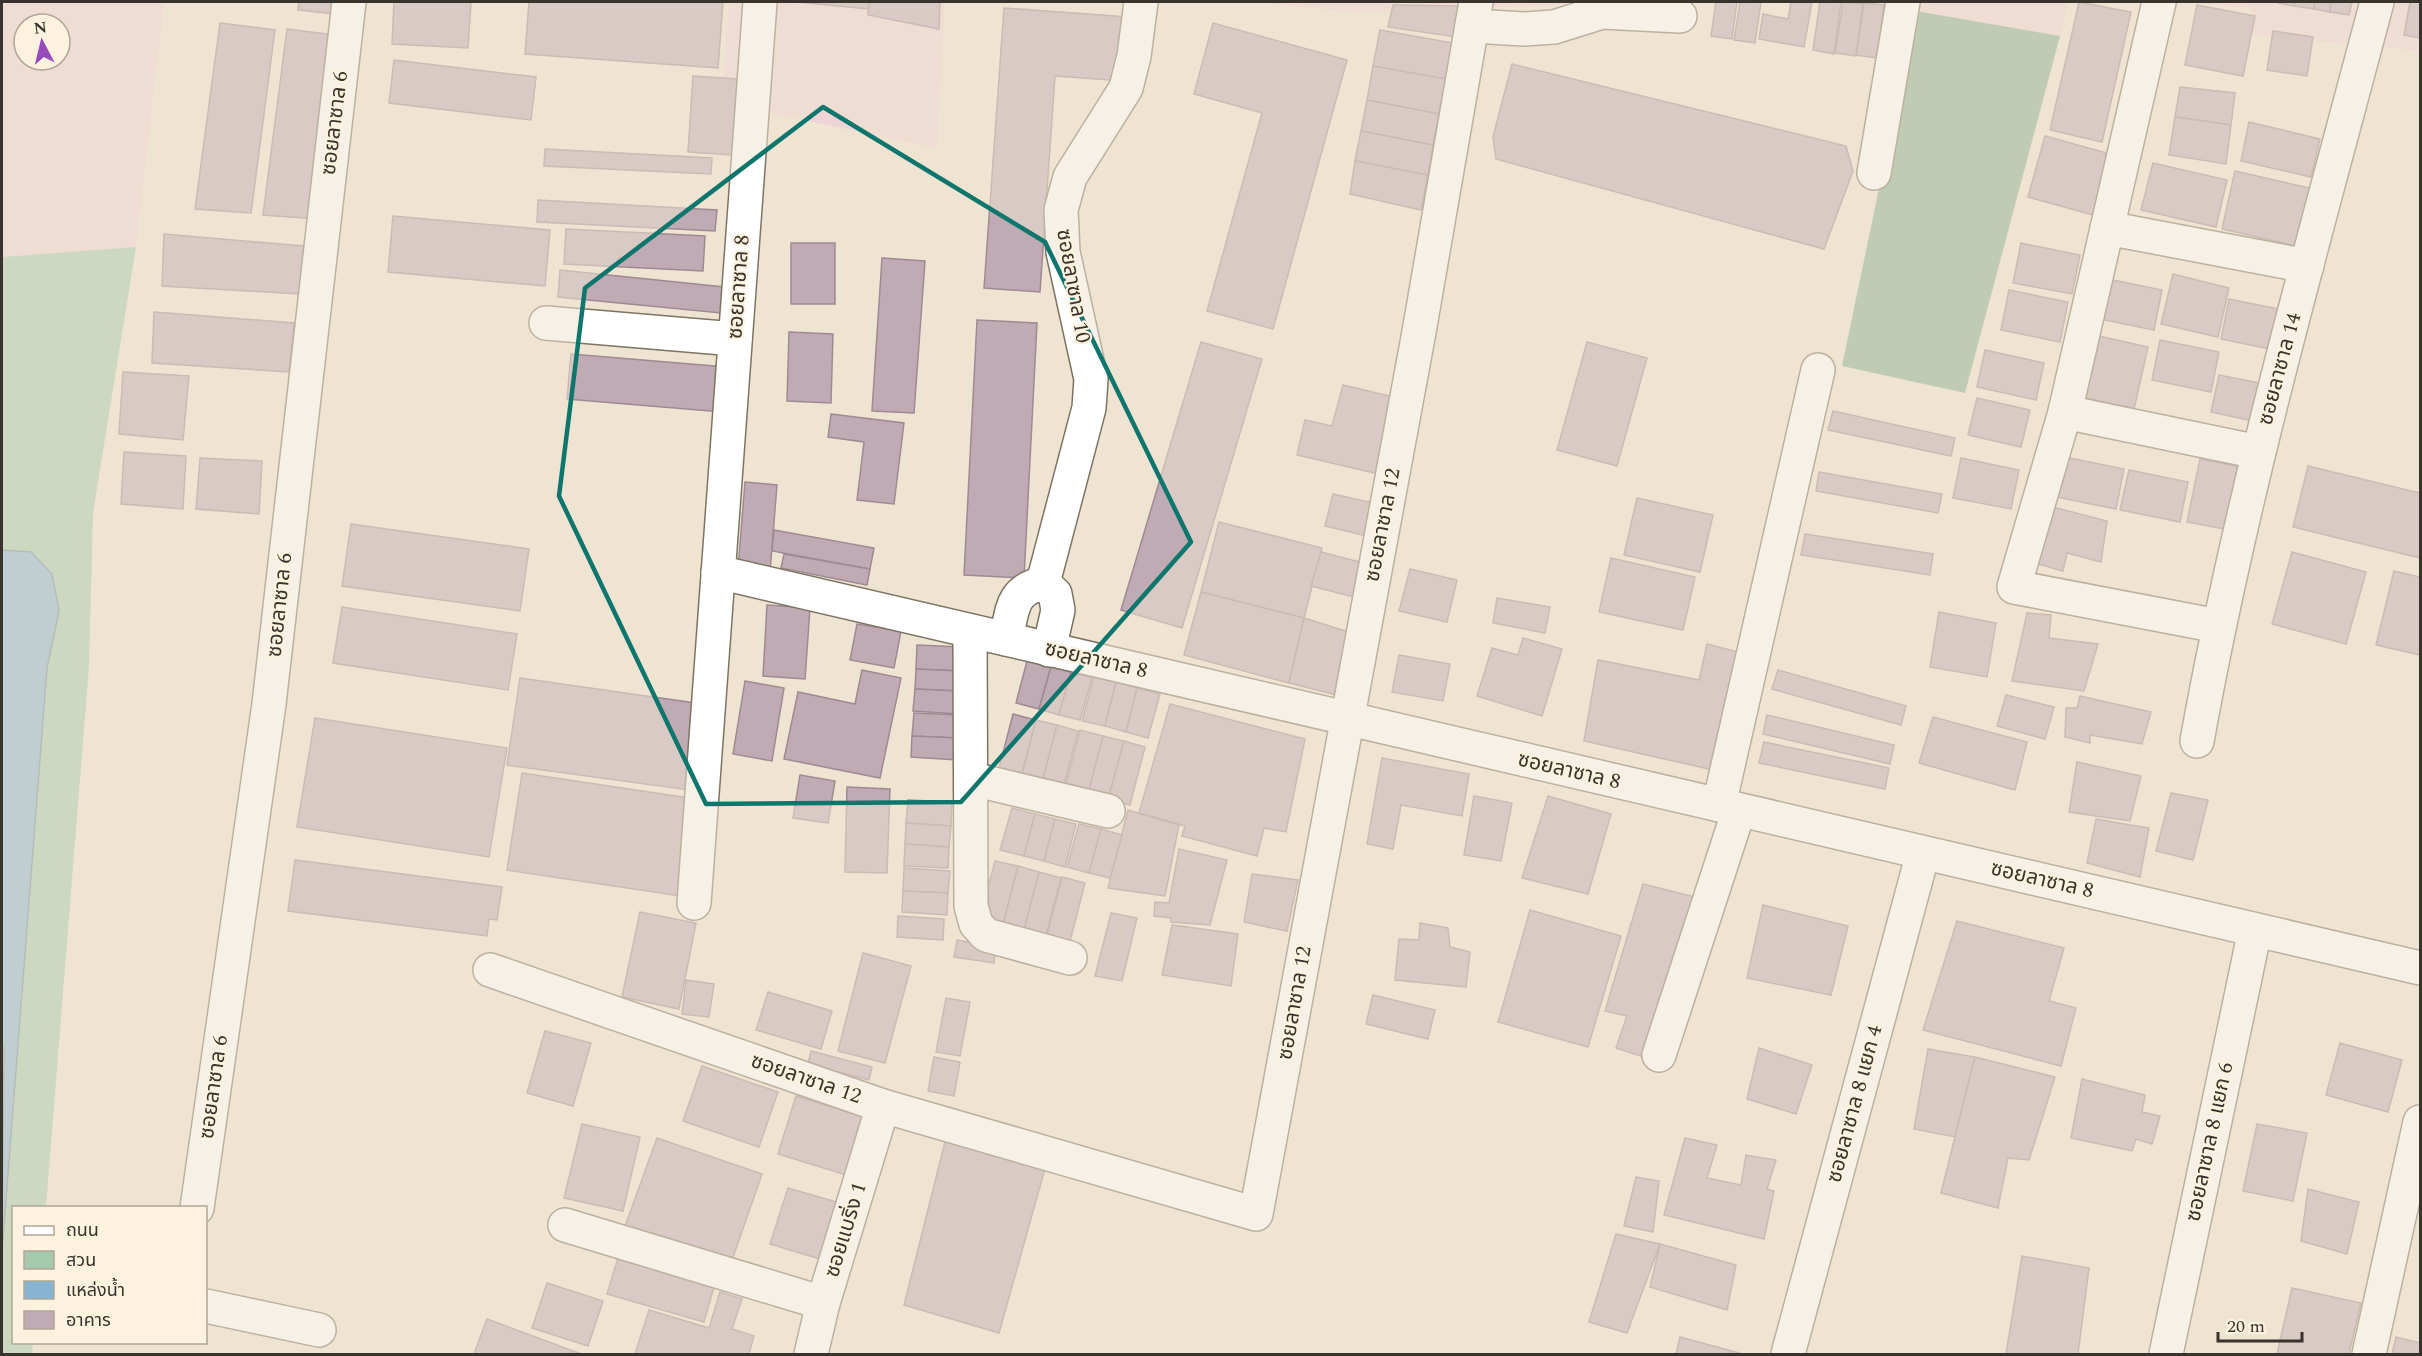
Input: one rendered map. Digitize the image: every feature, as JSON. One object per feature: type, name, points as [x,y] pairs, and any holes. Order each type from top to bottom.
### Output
[{"type":"street","name":"ซอยลาซาล 6","points":[[197,1206],[269,704],[349,2]]},
{"type":"street","name":"ซอยลาซาล 8","points":[[693,903],[760,2]]},
{"type":"street","name":"ซอยลาซาล 10","points":[[1043,583],[1089,408],[1091,379],[1062,252],[1060,210],[1070,177],[1126,87],[1134,56],[1141,2]]},
{"type":"street","points":[[1874,173],[1903,2]]},
{"type":"street","points":[[2159,2],[2065,412],[2014,587],[2218,626]]},
{"type":"street","name":"ซอยลาซาล 14","points":[[2197,741],[2218,626],[2258,452],[2377,2]]},
{"type":"street","points":[[1474,14],[1524,29],[1554,27],[1602,12],[1680,16]]},
{"type":"street","name":"ซอยลาซาล 12","points":[[490,970],[883,1106],[1256,1214],[1417,344],[1474,14]]},
{"type":"street","points":[[2107,228],[2307,266]]},
{"type":"street","points":[[546,323],[735,339]]},
{"type":"street","points":[[1659,1055],[1729,807],[1818,370]]},
{"type":"street","points":[[2065,412],[2258,452]]},
{"type":"street","name":"ซอยลาซาล 8","points":[[717,572],[2421,968]]},
{"type":"street","points":[[1006,639],[1016,599],[1026,587],[1043,583],[1055,594],[1058,610],[1049,650]]},
{"type":"street","points":[[970,631],[971,906],[976,924],[986,935],[1070,958]]},
{"type":"street","points":[[972,778],[1107,811]]},
{"type":"street","name":"ซอยลาซาล 8 แยก 4","points":[[1788,1354],[1923,853]]},
{"type":"street","name":"ซอยลาซาล 8 แยก 6","points":[[2166,1354],[2255,930]]},
{"type":"street","name":"ซอยแบริ่ง 1","points":[[811,1354],[823,1303],[883,1106]]},
{"type":"street","points":[[2369,1354],[2421,1122]]},
{"type":"street","points":[[565,1225],[823,1303]]},
{"type":"street","points":[[207,1306],[319,1330]]},
{"type":"highlighted area","points":[[823,107],[1045,242],[1191,542],[961,802],[706,804],[559,496],[585,288]]},
{"type":"shaded area","points":[[2,2],[164,2],[136,247],[2,257]]},
{"type":"shaded area","points":[[729,2],[945,2],[937,148],[775,114],[723,82]]},
{"type":"shaded area","points":[[1254,2],[1567,2],[1566,5],[1351,12]]},
{"type":"shaded area","points":[[1898,2],[2068,2],[2060,36],[1916,11]]},
{"type":"shaded area","points":[[2181,2],[2420,2],[2420,51],[2247,34],[2252,8]]},
{"type":"green space","points":[[1916,11],[2060,36],[1965,393],[1842,366]]},
{"type":"green space","points":[[136,247],[93,513],[89,666],[46,1206],[12,1206],[12,1344],[33,1344],[32,1354],[2,1354],[2,1251],[47,668],[59,611],[31,552],[2,550],[2,257]]},
{"type":"water","points":[[2,550],[31,552],[52,574],[59,611],[47,668],[2,1251],[4,1048],[2,1046]]},
{"type":"building","points":[[299,2],[347,2],[345,15],[298,10]]},
{"type":"building","points":[[394,2],[471,2],[468,48],[392,44]]},
{"type":"building","points":[[529,2],[723,2],[718,68],[525,54]]},
{"type":"building","points":[[796,2],[869,2],[869,9]]},
{"type":"building","points":[[869,2],[940,2],[939,29],[868,15]]},
{"type":"building","points":[[1716,2],[1737,2],[1732,39],[1711,36]]},
{"type":"building","points":[[1740,2],[1761,2],[1755,43],[1734,40]]},
{"type":"building","points":[[1791,2],[1812,2],[1804,47],[1759,39],[1763,14],[1788,19]]},
{"type":"building","points":[[1820,2],[1841,2],[1834,54],[1813,50]]},
{"type":"building","points":[[1843,2],[1863,4],[1856,56],[1835,53]]},
{"type":"building","points":[[2079,2],[2131,12],[2102,142],[2050,130]]},
{"type":"building","points":[[2278,2],[2295,2],[2294,6]]},
{"type":"building","points":[[2295,2],[2315,2],[2314,9],[2294,6]]},
{"type":"building","points":[[2315,2],[2331,2],[2330,12],[2314,9]]},
{"type":"building","points":[[2331,2],[2352,2],[2349,15],[2330,12]]},
{"type":"building","points":[[2410,2],[2420,2],[2420,38],[2404,35]]},
{"type":"building","points":[[1864,3],[1884,5],[1877,58],[1856,55]]},
{"type":"building","points":[[1393,5],[1463,6],[1456,37],[1388,27]]},
{"type":"building","points":[[2197,5],[2255,16],[2243,76],[2185,65]]},
{"type":"building","points":[[1004,8],[1128,17],[1124,81],[1055,76],[1040,292],[984,288]]},
{"type":"building","points":[[220,23],[275,30],[251,213],[195,209]]},
{"type":"building","points":[[1213,23],[1347,60],[1273,329],[1207,311],[1262,113],[1194,94]]},
{"type":"building","points":[[287,29],[342,36],[318,219],[263,215]]},
{"type":"building","points":[[1380,30],[1453,43],[1446,79],[1373,66]]},
{"type":"building","points":[[2273,31],[2313,37],[2307,76],[2267,70]]},
{"type":"building","points":[[394,60],[536,77],[531,120],[389,103]]},
{"type":"building","points":[[1512,64],[1846,146],[1853,171],[1824,249],[1496,159],[1493,137]]},
{"type":"building","points":[[1373,66],[1446,79],[1439,114],[1367,100]]},
{"type":"building","points":[[693,76],[738,79],[733,155],[688,152]]},
{"type":"building","points":[[2180,87],[2235,93],[2231,125],[2175,117]]},
{"type":"building","points":[[1367,100],[1439,114],[1433,145],[1361,131]]},
{"type":"building","points":[[2175,117],[2231,125],[2226,164],[2169,155]]},
{"type":"building","points":[[2249,122],[2320,139],[2311,177],[2241,161]]},
{"type":"building","points":[[1361,131],[1433,145],[1428,175],[1355,161]]},
{"type":"building","points":[[2045,136],[2114,155],[2097,216],[2028,197]]},
{"type":"building","points":[[545,149],[712,158],[711,174],[544,166]]},
{"type":"building","points":[[1355,161],[1428,175],[1421,210],[1350,194]]},
{"type":"building","points":[[2153,163],[2227,180],[2216,227],[2141,210]]},
{"type":"building","points":[[2235,171],[2318,190],[2305,248],[2222,229]]},
{"type":"building","points":[[538,200],[717,210],[715,231],[537,222]]},
{"type":"building","points":[[393,216],[550,230],[545,286],[388,272]]},
{"type":"building","points":[[566,229],[705,236],[703,271],[564,264]]},
{"type":"building","points":[[164,234],[304,246],[299,294],[162,286]]},
{"type":"building","points":[[791,243],[835,243],[835,304],[791,304]]},
{"type":"building","points":[[2021,243],[2080,255],[2072,294],[2013,283]]},
{"type":"building","points":[[882,258],[925,261],[914,413],[872,411]]},
{"type":"building","points":[[560,270],[724,287],[721,313],[558,297]]},
{"type":"building","points":[[2173,274],[2229,288],[2218,337],[2161,324]]},
{"type":"building","points":[[2103,278],[2162,290],[2154,330],[2095,318]]},
{"type":"building","points":[[2009,290],[2068,302],[2060,342],[2001,330]]},
{"type":"building","points":[[2229,299],[2288,311],[2280,351],[2221,339]]},
{"type":"building","points":[[154,312],[294,323],[289,372],[152,363]]},
{"type":"building","points":[[977,320],[1037,323],[1024,578],[964,575]]},
{"type":"building","points":[[789,332],[833,334],[831,403],[787,401]]},
{"type":"building","points":[[2090,334],[2148,347],[2134,409],[2076,396]]},
{"type":"building","points":[[2160,340],[2219,352],[2211,392],[2152,380]]},
{"type":"building","points":[[1201,342],[1262,359],[1182,628],[1121,610]]},
{"type":"building","points":[[1587,342],[1647,358],[1617,466],[1557,450]]},
{"type":"building","points":[[1985,350],[2044,363],[2036,400],[1977,387]]},
{"type":"building","points":[[571,354],[726,367],[722,412],[567,399]]},
{"type":"building","points":[[123,372],[189,376],[183,440],[119,434]]},
{"type":"building","points":[[2219,375],[2270,385],[2262,423],[2211,412]]},
{"type":"building","points":[[1343,385],[1398,398],[1379,474],[1297,455],[1305,420],[1332,426]]},
{"type":"building","points":[[1977,398],[2030,410],[2021,447],[1968,435]]},
{"type":"building","points":[[1833,411],[1955,438],[1951,456],[1828,430]]},
{"type":"building","points":[[831,414],[904,423],[894,504],[857,500],[864,442],[828,437]]},
{"type":"building","points":[[124,452],[186,456],[183,509],[121,504]]},
{"type":"building","points":[[2065,457],[2124,469],[2116,509],[2056,497]]},
{"type":"building","points":[[200,458],[262,461],[259,514],[196,509]]},
{"type":"building","points":[[1961,458],[2019,470],[2011,509],[1953,498]]},
{"type":"building","points":[[2200,459],[2242,467],[2229,530],[2187,522]]},
{"type":"building","points":[[2308,466],[2420,493],[2420,558],[2293,527]]},
{"type":"building","points":[[2129,470],[2188,482],[2180,522],[2120,510]]},
{"type":"building","points":[[1819,472],[1942,494],[1938,513],[1816,491]]},
{"type":"building","points":[[745,482],[777,485],[770,572],[738,569]]},
{"type":"building","points":[[1333,494],[1374,503],[1367,536],[1325,526]]},
{"type":"building","points":[[1637,498],[1713,515],[1700,572],[1624,555]]},
{"type":"building","points":[[2053,507],[2107,521],[2101,562],[2067,553],[2063,571],[2038,564]]},
{"type":"building","points":[[1219,522],[1322,548],[1304,618],[1201,592]]},
{"type":"building","points":[[351,524],[529,549],[520,611],[342,586]]},
{"type":"building","points":[[774,530],[874,548],[870,569],[772,551]]},
{"type":"building","points":[[1805,534],[1933,554],[1930,575],[1801,555]]},
{"type":"building","points":[[1321,552],[1364,563],[1354,597],[1311,586]]},
{"type":"building","points":[[2292,552],[2366,572],[2346,644],[2272,624]]},
{"type":"building","points":[[784,554],[870,569],[867,585],[781,568]]},
{"type":"building","points":[[1611,558],[1695,577],[1683,630],[1599,612]]},
{"type":"building","points":[[1410,569],[1457,580],[1447,622],[1399,611]]},
{"type":"building","points":[[2394,571],[2420,577],[2420,655],[2376,645]]},
{"type":"building","points":[[1201,592],[1304,618],[1289,683],[1184,655]]},
{"type":"building","points":[[1497,598],[1550,607],[1545,633],[1493,623]]},
{"type":"building","points":[[767,605],[810,608],[805,679],[763,676]]},
{"type":"building","points":[[342,607],[517,634],[508,690],[333,663]]},
{"type":"building","points":[[1939,612],[1996,623],[1987,677],[1930,667]]},
{"type":"building","points":[[2027,613],[2051,615],[2049,638],[2098,644],[2084,691],[2012,681]]},
{"type":"building","points":[[1304,618],[1352,633],[1337,695],[1289,683]]},
{"type":"building","points":[[857,624],[901,631],[894,668],[850,660]]},
{"type":"building","points":[[1523,638],[1562,649],[1542,716],[1477,696],[1492,648],[1518,655]]},
{"type":"building","points":[[1707,644],[1738,652],[1718,771],[1584,741],[1598,660],[1699,680]]},
{"type":"building","points":[[917,645],[961,647],[960,671],[916,669]]},
{"type":"building","points":[[1399,655],[1450,664],[1443,701],[1392,692]]},
{"type":"building","points":[[1027,661],[1051,667],[1039,709],[1016,703]]},
{"type":"building","points":[[1051,667],[1071,672],[1059,715],[1039,709]]},
{"type":"building","points":[[916,669],[960,671],[959,691],[915,689]]},
{"type":"building","points":[[862,670],[901,678],[880,778],[784,759],[798,692],[855,704]]},
{"type":"building","points":[[1778,670],[1906,706],[1901,725],[1772,689]]},
{"type":"building","points":[[1071,672],[1092,678],[1080,720],[1059,715]]},
{"type":"building","points":[[1094,677],[1116,682],[1105,726],[1082,721]]},
{"type":"building","points":[[520,678],[702,704],[689,790],[507,765]]},
{"type":"building","points":[[745,681],[784,688],[772,761],[733,754]]},
{"type":"building","points":[[1116,682],[1137,688],[1126,732],[1105,726]]},
{"type":"building","points":[[1137,688],[1160,694],[1148,738],[1126,732]]},
{"type":"building","points":[[915,689],[959,691],[958,714],[913,711]]},
{"type":"building","points":[[2006,695],[2054,707],[2045,739],[1997,726]]},
{"type":"building","points":[[2080,696],[2151,712],[2142,744],[2090,735],[2090,743],[2065,737],[2066,708],[2077,708]]},
{"type":"building","points":[[1170,704],[1305,739],[1286,832],[1264,828],[1257,856],[1182,836],[1185,826],[1139,813]]},
{"type":"building","points":[[914,713],[959,715],[958,738],[912,736]]},
{"type":"building","points":[[1013,714],[1036,720],[1021,778],[998,772]]},
{"type":"building","points":[[1767,715],[1894,745],[1890,764],[1763,734]]},
{"type":"building","points":[[1933,717],[2027,742],[2015,790],[1919,763]]},
{"type":"building","points":[[315,718],[507,748],[489,857],[297,827]]},
{"type":"building","points":[[1036,720],[1057,725],[1042,783],[1021,778]]},
{"type":"building","points":[[1057,725],[1078,731],[1063,789],[1042,783]]},
{"type":"building","points":[[1080,730],[1103,736],[1088,794],[1065,788]]},
{"type":"building","points":[[912,736],[958,738],[957,760],[911,757]]},
{"type":"building","points":[[1103,736],[1124,741],[1108,800],[1088,794]]},
{"type":"building","points":[[1124,741],[1145,747],[1130,805],[1108,800]]},
{"type":"building","points":[[1764,742],[1889,768],[1885,789],[1759,763]]},
{"type":"building","points":[[1382,758],[1469,774],[1462,816],[1401,805],[1393,849],[1367,844]]},
{"type":"building","points":[[2077,762],[2141,776],[2130,821],[2069,812]]},
{"type":"building","points":[[522,773],[695,799],[680,896],[507,870]]},
{"type":"building","points":[[800,775],[835,781],[828,823],[793,818]]},
{"type":"building","points":[[847,787],[890,789],[887,873],[845,872]]},
{"type":"building","points":[[2171,793],[2208,800],[2193,860],[2156,851]]},
{"type":"building","points":[[1474,796],[1512,803],[1501,861],[1464,855]]},
{"type":"building","points":[[1548,796],[1611,814],[1588,894],[1522,878]]},
{"type":"building","points":[[908,800],[952,802],[951,826],[906,823]]},
{"type":"building","points":[[1012,808],[1035,814],[1024,856],[1000,850]]},
{"type":"building","points":[[1128,810],[1179,825],[1165,896],[1108,888]]},
{"type":"building","points":[[1035,814],[1055,819],[1044,861],[1024,856]]},
{"type":"building","points":[[1055,819],[1076,824],[1065,867],[1044,861]]},
{"type":"building","points":[[2096,819],[2149,828],[2140,877],[2087,863]]},
{"type":"building","points":[[906,823],[951,826],[949,847],[905,844]]},
{"type":"building","points":[[1079,824],[1101,829],[1089,873],[1067,867]]},
{"type":"building","points":[[1101,829],[1122,835],[1110,878],[1089,873]]},
{"type":"building","points":[[905,844],[949,847],[948,868],[904,866]]},
{"type":"building","points":[[1179,849],[1227,860],[1210,925],[1171,922],[1171,918],[1154,916],[1155,902],[1169,903]]},
{"type":"building","points":[[295,860],[502,887],[497,920],[489,919],[487,936],[288,911]]},
{"type":"building","points":[[995,861],[1018,866],[1003,925],[980,919]]},
{"type":"building","points":[[1018,866],[1039,872],[1024,930],[1003,925]]},
{"type":"building","points":[[904,868],[950,871],[948,893],[903,891]]},
{"type":"building","points":[[1039,872],[1061,878],[1046,935],[1024,930]]},
{"type":"building","points":[[1252,874],[1298,880],[1287,931],[1244,922]]},
{"type":"building","points":[[1062,877],[1085,883],[1070,941],[1047,935]]},
{"type":"building","points":[[1643,884],[1695,897],[1647,1058],[1616,1048],[1627,1016],[1605,1011]]},
{"type":"building","points":[[903,891],[948,893],[947,915],[902,912]]},
{"type":"building","points":[[1763,905],[1848,926],[1831,995],[1747,978]]},
{"type":"building","points":[[1530,910],[1621,936],[1588,1047],[1498,1022]]},
{"type":"building","points":[[640,912],[696,923],[679,1009],[622,997]]},
{"type":"building","points":[[1111,913],[1137,918],[1122,981],[1095,976]]},
{"type":"building","points":[[898,916],[944,919],[943,940],[897,937]]},
{"type":"building","points":[[1957,921],[2064,948],[2049,1001],[2076,1008],[2061,1066],[1923,1030]]},
{"type":"building","points":[[1420,923],[1448,928],[1450,947],[1470,952],[1466,987],[1395,980],[1399,939],[1419,940]]},
{"type":"building","points":[[1172,925],[1238,934],[1231,986],[1162,975]]},
{"type":"building","points":[[957,940],[996,947],[994,963],[954,957]]},
{"type":"building","points":[[863,953],[911,966],[885,1063],[838,1051]]},
{"type":"building","points":[[686,980],[714,984],[709,1017],[682,1014]]},
{"type":"building","points":[[768,992],[832,1011],[821,1049],[756,1030]]},
{"type":"building","points":[[1373,995],[1435,1010],[1428,1039],[1366,1024]]},
{"type":"building","points":[[946,998],[970,1002],[960,1056],[936,1052]]},
{"type":"building","points":[[545,1031],[591,1043],[573,1106],[527,1093]]},
{"type":"building","points":[[2340,1043],[2402,1060],[2388,1112],[2326,1095]]},
{"type":"building","points":[[1759,1048],[1812,1065],[1796,1114],[1747,1099]]},
{"type":"building","points":[[1928,1049],[1975,1057],[1955,1137],[1914,1129]]},
{"type":"building","points":[[811,1051],[872,1067],[869,1080],[808,1064]]},
{"type":"building","points":[[934,1057],[960,1062],[954,1096],[928,1091]]},
{"type":"building","points":[[1975,1057],[2055,1077],[2029,1160],[2008,1158],[1998,1208],[1941,1193]]},
{"type":"building","points":[[702,1066],[778,1092],[759,1147],[683,1121]]},
{"type":"building","points":[[2082,1079],[2145,1095],[2142,1112],[2160,1116],[2152,1144],[2136,1139],[2132,1151],[2071,1138]]},
{"type":"building","points":[[796,1096],[871,1119],[853,1177],[778,1154]]},
{"type":"building","points":[[582,1124],[640,1137],[623,1211],[564,1198]]},
{"type":"building","points":[[2257,1124],[2307,1133],[2293,1201],[2243,1191]]},
{"type":"building","points":[[657,1138],[762,1174],[730,1266],[624,1229]]},
{"type":"building","points":[[946,1138],[1046,1165],[999,1333],[904,1305]]},
{"type":"building","points":[[1685,1138],[1717,1145],[1707,1178],[1741,1185],[1746,1155],[1776,1160],[1767,1189],[1774,1191],[1764,1239],[1664,1215]]},
{"type":"building","points":[[1636,1177],[1659,1181],[1653,1232],[1624,1226]]},
{"type":"building","points":[[788,1188],[847,1205],[830,1262],[770,1244]]},
{"type":"building","points":[[2308,1189],[2359,1202],[2347,1254],[2301,1241]]},
{"type":"building","points":[[1616,1234],[1660,1244],[1627,1333],[1589,1322]]},
{"type":"building","points":[[1660,1244],[1736,1265],[1727,1310],[1650,1287]]},
{"type":"building","points":[[2022,1256],[2089,1268],[2078,1354],[2006,1354]]},
{"type":"building","points":[[618,1258],[714,1287],[704,1322],[607,1294]]},
{"type":"building","points":[[547,1283],[603,1301],[588,1346],[532,1328]]},
{"type":"building","points":[[2292,1288],[2361,1303],[2349,1354],[2277,1354]]},
{"type":"building","points":[[720,1292],[742,1299],[732,1329],[754,1336],[749,1354],[635,1354],[649,1310],[709,1328]]},
{"type":"building","points":[[487,1319],[581,1354],[474,1354]]},
{"type":"building","points":[[1680,1337],[1743,1354],[1676,1354]]},
{"type":"building","points":[[2396,1337],[2420,1343],[2420,1354],[2392,1354]]}]
